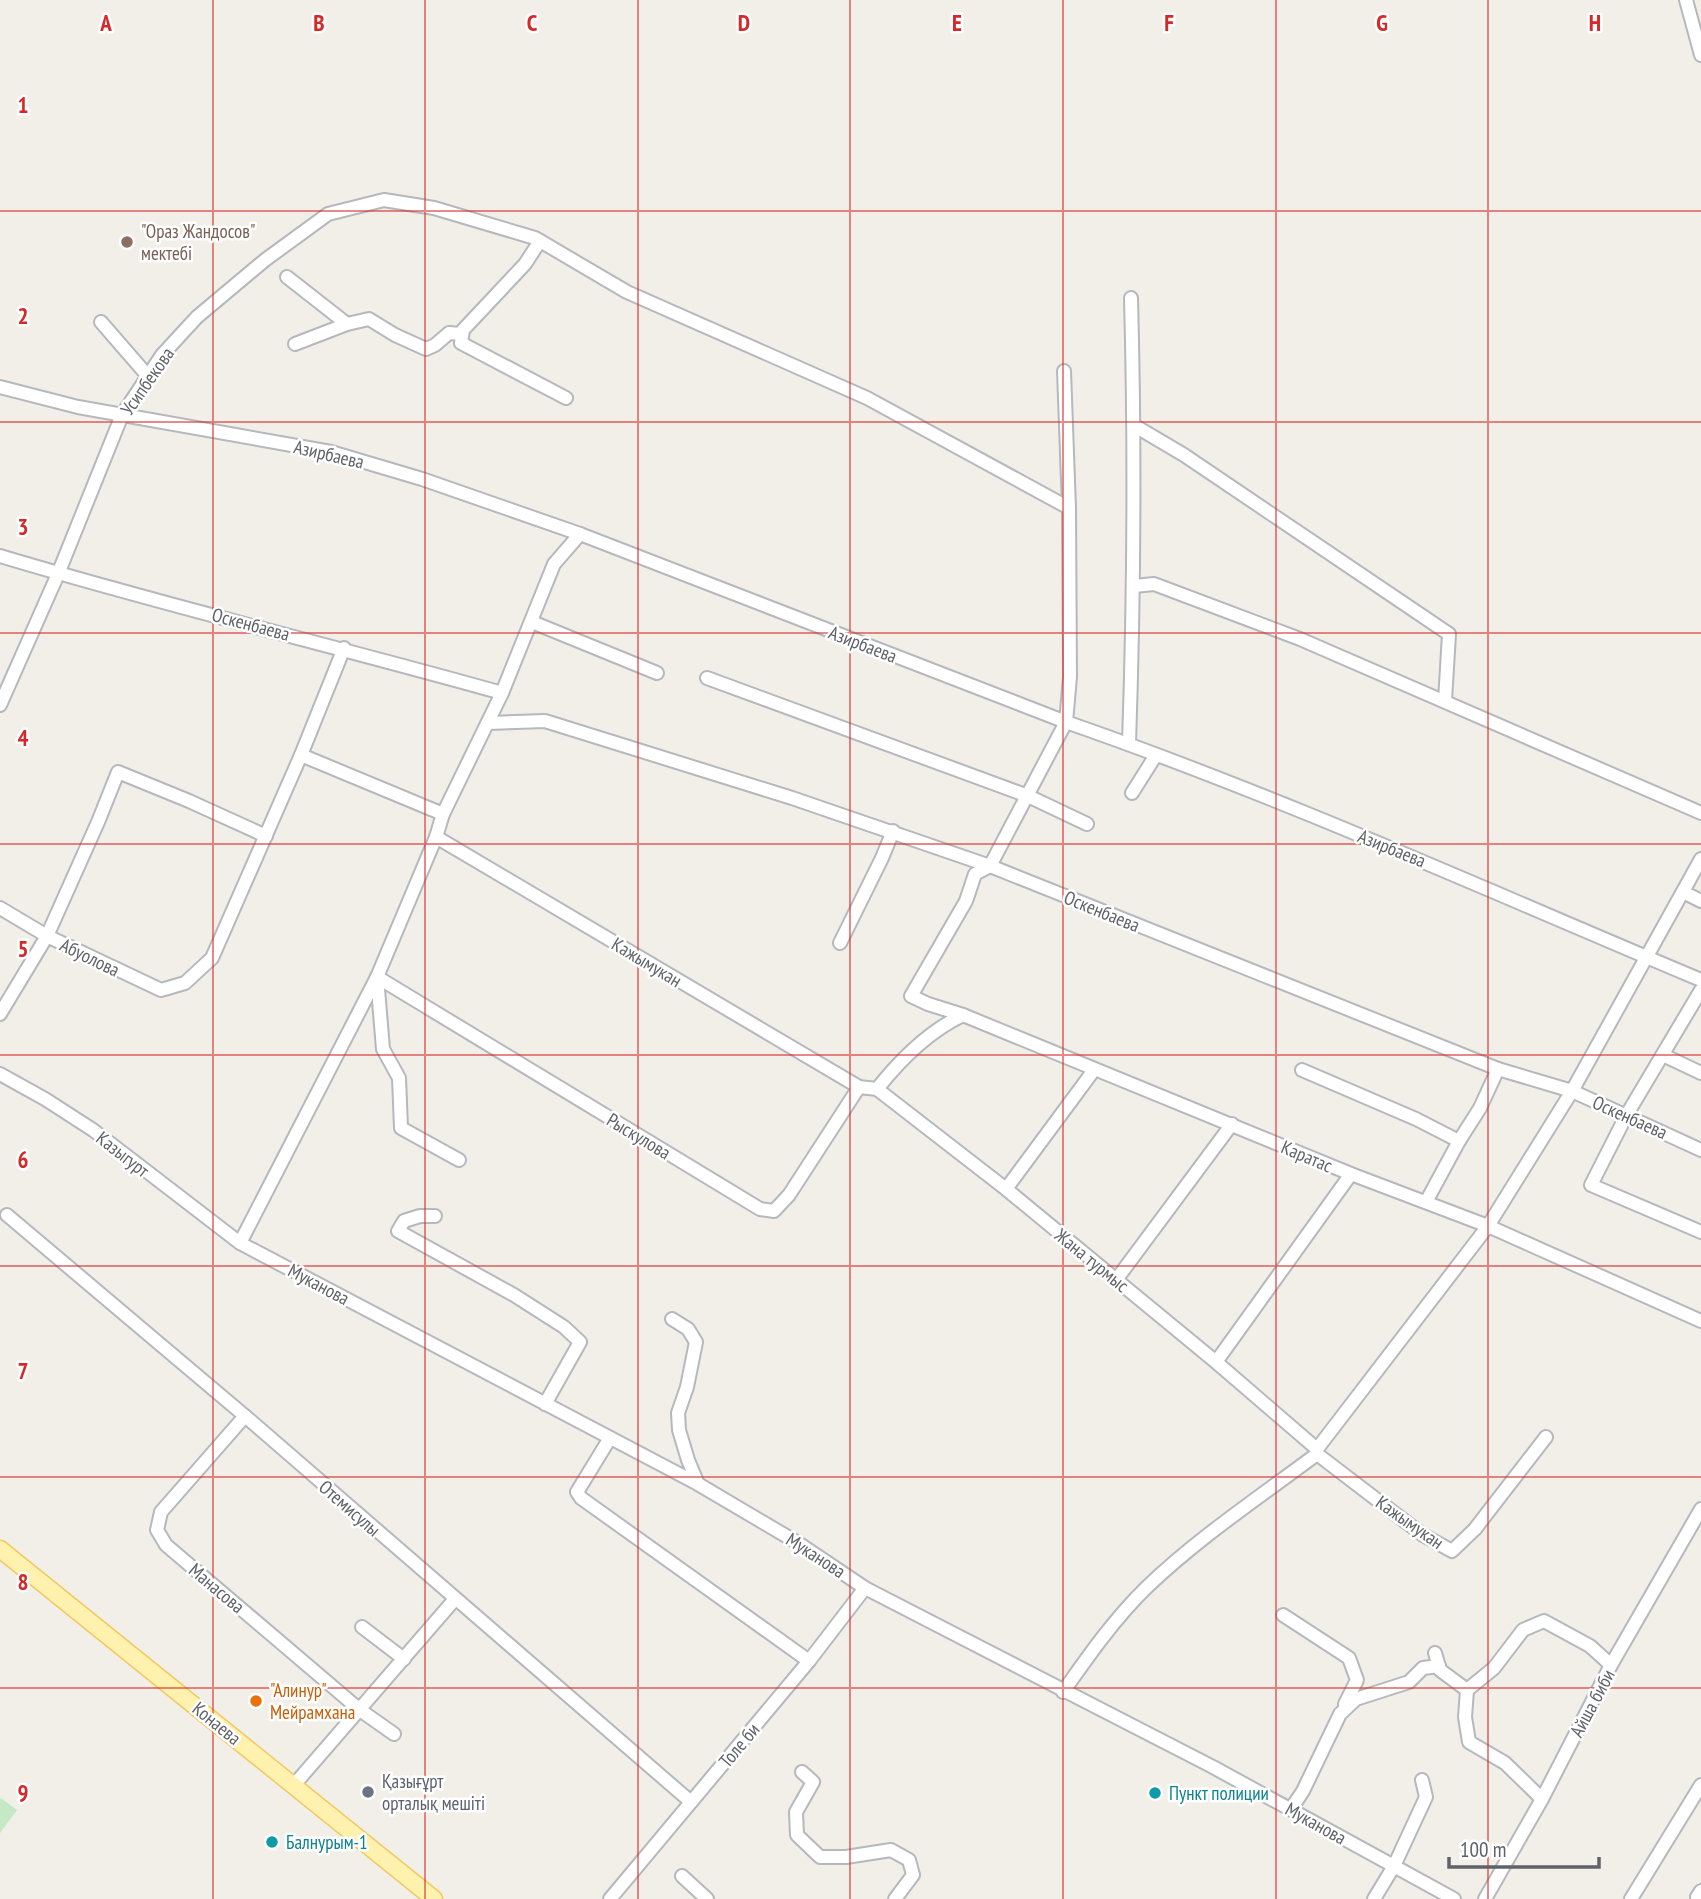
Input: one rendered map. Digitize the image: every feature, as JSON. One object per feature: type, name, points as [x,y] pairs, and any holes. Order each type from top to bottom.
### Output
[{"type":"main road","name":"Конаева","points":[[0,1549],[434,1899]]},
{"type":"street","points":[[1686,0],[1701,55]]},
{"type":"street","name":"Усипбекова","points":[[0,705],[58,574],[122,415],[147,375],[197,317],[265,260],[328,214],[384,200],[434,208],[540,241],[627,292],[867,398],[1069,509]]},
{"type":"street","points":[[540,241],[525,264],[463,330],[461,343],[566,398]]},
{"type":"street","points":[[287,277],[347,324]]},
{"type":"street","points":[[1129,744],[1135,426],[1131,298]]},
{"type":"street","points":[[295,344],[347,324],[369,319],[426,349],[449,333],[462,334]]},
{"type":"street","points":[[101,322],[147,375]]},
{"type":"street","points":[[990,866],[1066,722],[1070,677],[1069,509],[1064,371]]},
{"type":"street","name":"Азирбаева","points":[[0,387],[78,407],[331,452],[422,479],[580,534],[1129,744],[1436,866],[1701,981]]},
{"type":"street","points":[[1135,426],[1184,455],[1449,634],[1445,701]]},
{"type":"street","points":[[240,1243],[377,977],[436,837],[443,814],[502,693],[554,564],[580,534]]},
{"type":"street","name":"Оскенбаева","points":[[0,556],[502,693]]},
{"type":"street","points":[[1134,586],[1154,584],[1300,639],[1701,813]]},
{"type":"street","points":[[532,622],[657,673]]},
{"type":"street","points":[[0,1014],[47,936],[118,772],[189,800],[266,836],[344,648]]},
{"type":"street","points":[[707,678],[1028,796],[1087,824]]},
{"type":"street","name":"Оскенбаева","points":[[488,723],[545,721],[892,831],[990,866],[1498,1069],[1572,1091],[1701,1150]]},
{"type":"street","points":[[301,755],[443,814]]},
{"type":"street","points":[[1132,793],[1156,755]]},
{"type":"street","points":[[840,943],[882,858],[892,831]]},
{"type":"street","name":"Абуолова","points":[[0,908],[47,936],[162,990],[185,983],[212,958],[266,836]]},
{"type":"street","name":"Кажымукан","points":[[436,837],[859,1087]]},
{"type":"street","points":[[1063,1692],[1096,1645],[1146,1588],[1181,1557],[1317,1451],[1488,1226],[1572,1091],[1701,859]]},
{"type":"street","name":"Каратас","points":[[990,866],[975,874],[965,901],[911,996],[963,1014],[1094,1070],[1488,1226],[1701,1321]]},
{"type":"street","points":[[1683,892],[1701,901]]},
{"type":"street","points":[[377,977],[383,1049],[399,1078],[401,1128],[459,1160]]},
{"type":"street","name":"Рыскулова","points":[[377,977],[760,1209],[774,1211],[789,1195],[859,1087]]},
{"type":"street","points":[[1701,990],[1626,1116],[1591,1185],[1701,1232]]},
{"type":"street","points":[[877,1090],[898,1063],[944,1024],[963,1014]]},
{"type":"street","points":[[1663,1055],[1701,1073]]},
{"type":"street","points":[[1426,1202],[1480,1108],[1498,1069]]},
{"type":"street","points":[[1006,1189],[1094,1070]]},
{"type":"street","points":[[1303,1070],[1416,1119],[1459,1141]]},
{"type":"street","name":"Казыгурт","points":[[0,1074],[45,1098],[93,1130],[240,1243]]},
{"type":"street","name":"Жана турмыс","points":[[859,1087],[877,1090],[1006,1189],[1216,1362],[1317,1451]]},
{"type":"street","points":[[1116,1280],[1232,1124]]},
{"type":"street","points":[[1216,1362],[1352,1174]]},
{"type":"street","name":"Отемисулы","points":[[7,1214],[691,1802]]},
{"type":"street","points":[[435,1216],[420,1216],[404,1221],[398,1231],[514,1295],[564,1327],[580,1342],[545,1404]]},
{"type":"street","name":"Муканова","points":[[240,1243],[698,1484],[798,1542],[865,1588],[1292,1809],[1454,1899]]},
{"type":"street","points":[[672,1319],[688,1329],[696,1342],[690,1375],[678,1413],[679,1430],[698,1484]]},
{"type":"street","name":"Манасова","points":[[245,1416],[161,1512],[157,1530],[166,1545],[360,1710],[394,1734]]},
{"type":"street","name":"Кажымукан","points":[[1317,1451],[1417,1531],[1452,1551],[1475,1530],[1546,1437]]},
{"type":"street","points":[[610,1438],[577,1492],[581,1498],[809,1661]]},
{"type":"street","name":"Айша биби","points":[[1485,1899],[1542,1799],[1611,1665],[1701,1509]]},
{"type":"street","name":"Толе би","points":[[610,1899],[809,1661],[865,1588]]},
{"type":"street","points":[[294,1785],[455,1599]]},
{"type":"street","points":[[1283,1615],[1349,1658],[1357,1680],[1292,1809]]},
{"type":"street","points":[[1542,1799],[1505,1763],[1469,1742],[1465,1717],[1467,1690],[1494,1668],[1523,1630],[1544,1621],[1590,1646],[1611,1665]]},
{"type":"street","points":[[362,1627],[404,1659]]},
{"type":"street","points":[[1435,1653],[1440,1670],[1467,1690]]},
{"type":"street","points":[[1340,1714],[1356,1699],[1409,1682],[1423,1668],[1439,1666]]},
{"type":"street","points":[[802,1772],[813,1782],[796,1812],[797,1835],[820,1857],[846,1857],[891,1850],[909,1860],[913,1875],[895,1899]]},
{"type":"street","points":[[1374,1899],[1394,1866],[1426,1797],[1422,1780]]},
{"type":"street","points":[[1632,1899],[1701,1785]]},
{"type":"street","points":[[682,1876],[707,1899]]},
{"type":"green space","points":[[0,1799],[17,1810],[0,1833]]},
{"type":"place","name":"\"Ораз Жандосов\" мектебі","points":[[127,242]]},
{"type":"place","name":"\"Алинур\" Мейрамхана","points":[[256,1701]]},
{"type":"place","name":"Қазығұрт орталық мешіті","points":[[368,1792]]},
{"type":"place","name":"Пункт полиции","points":[[1155,1793]]},
{"type":"place","name":"Балнурым-1","points":[[272,1842]]}]
